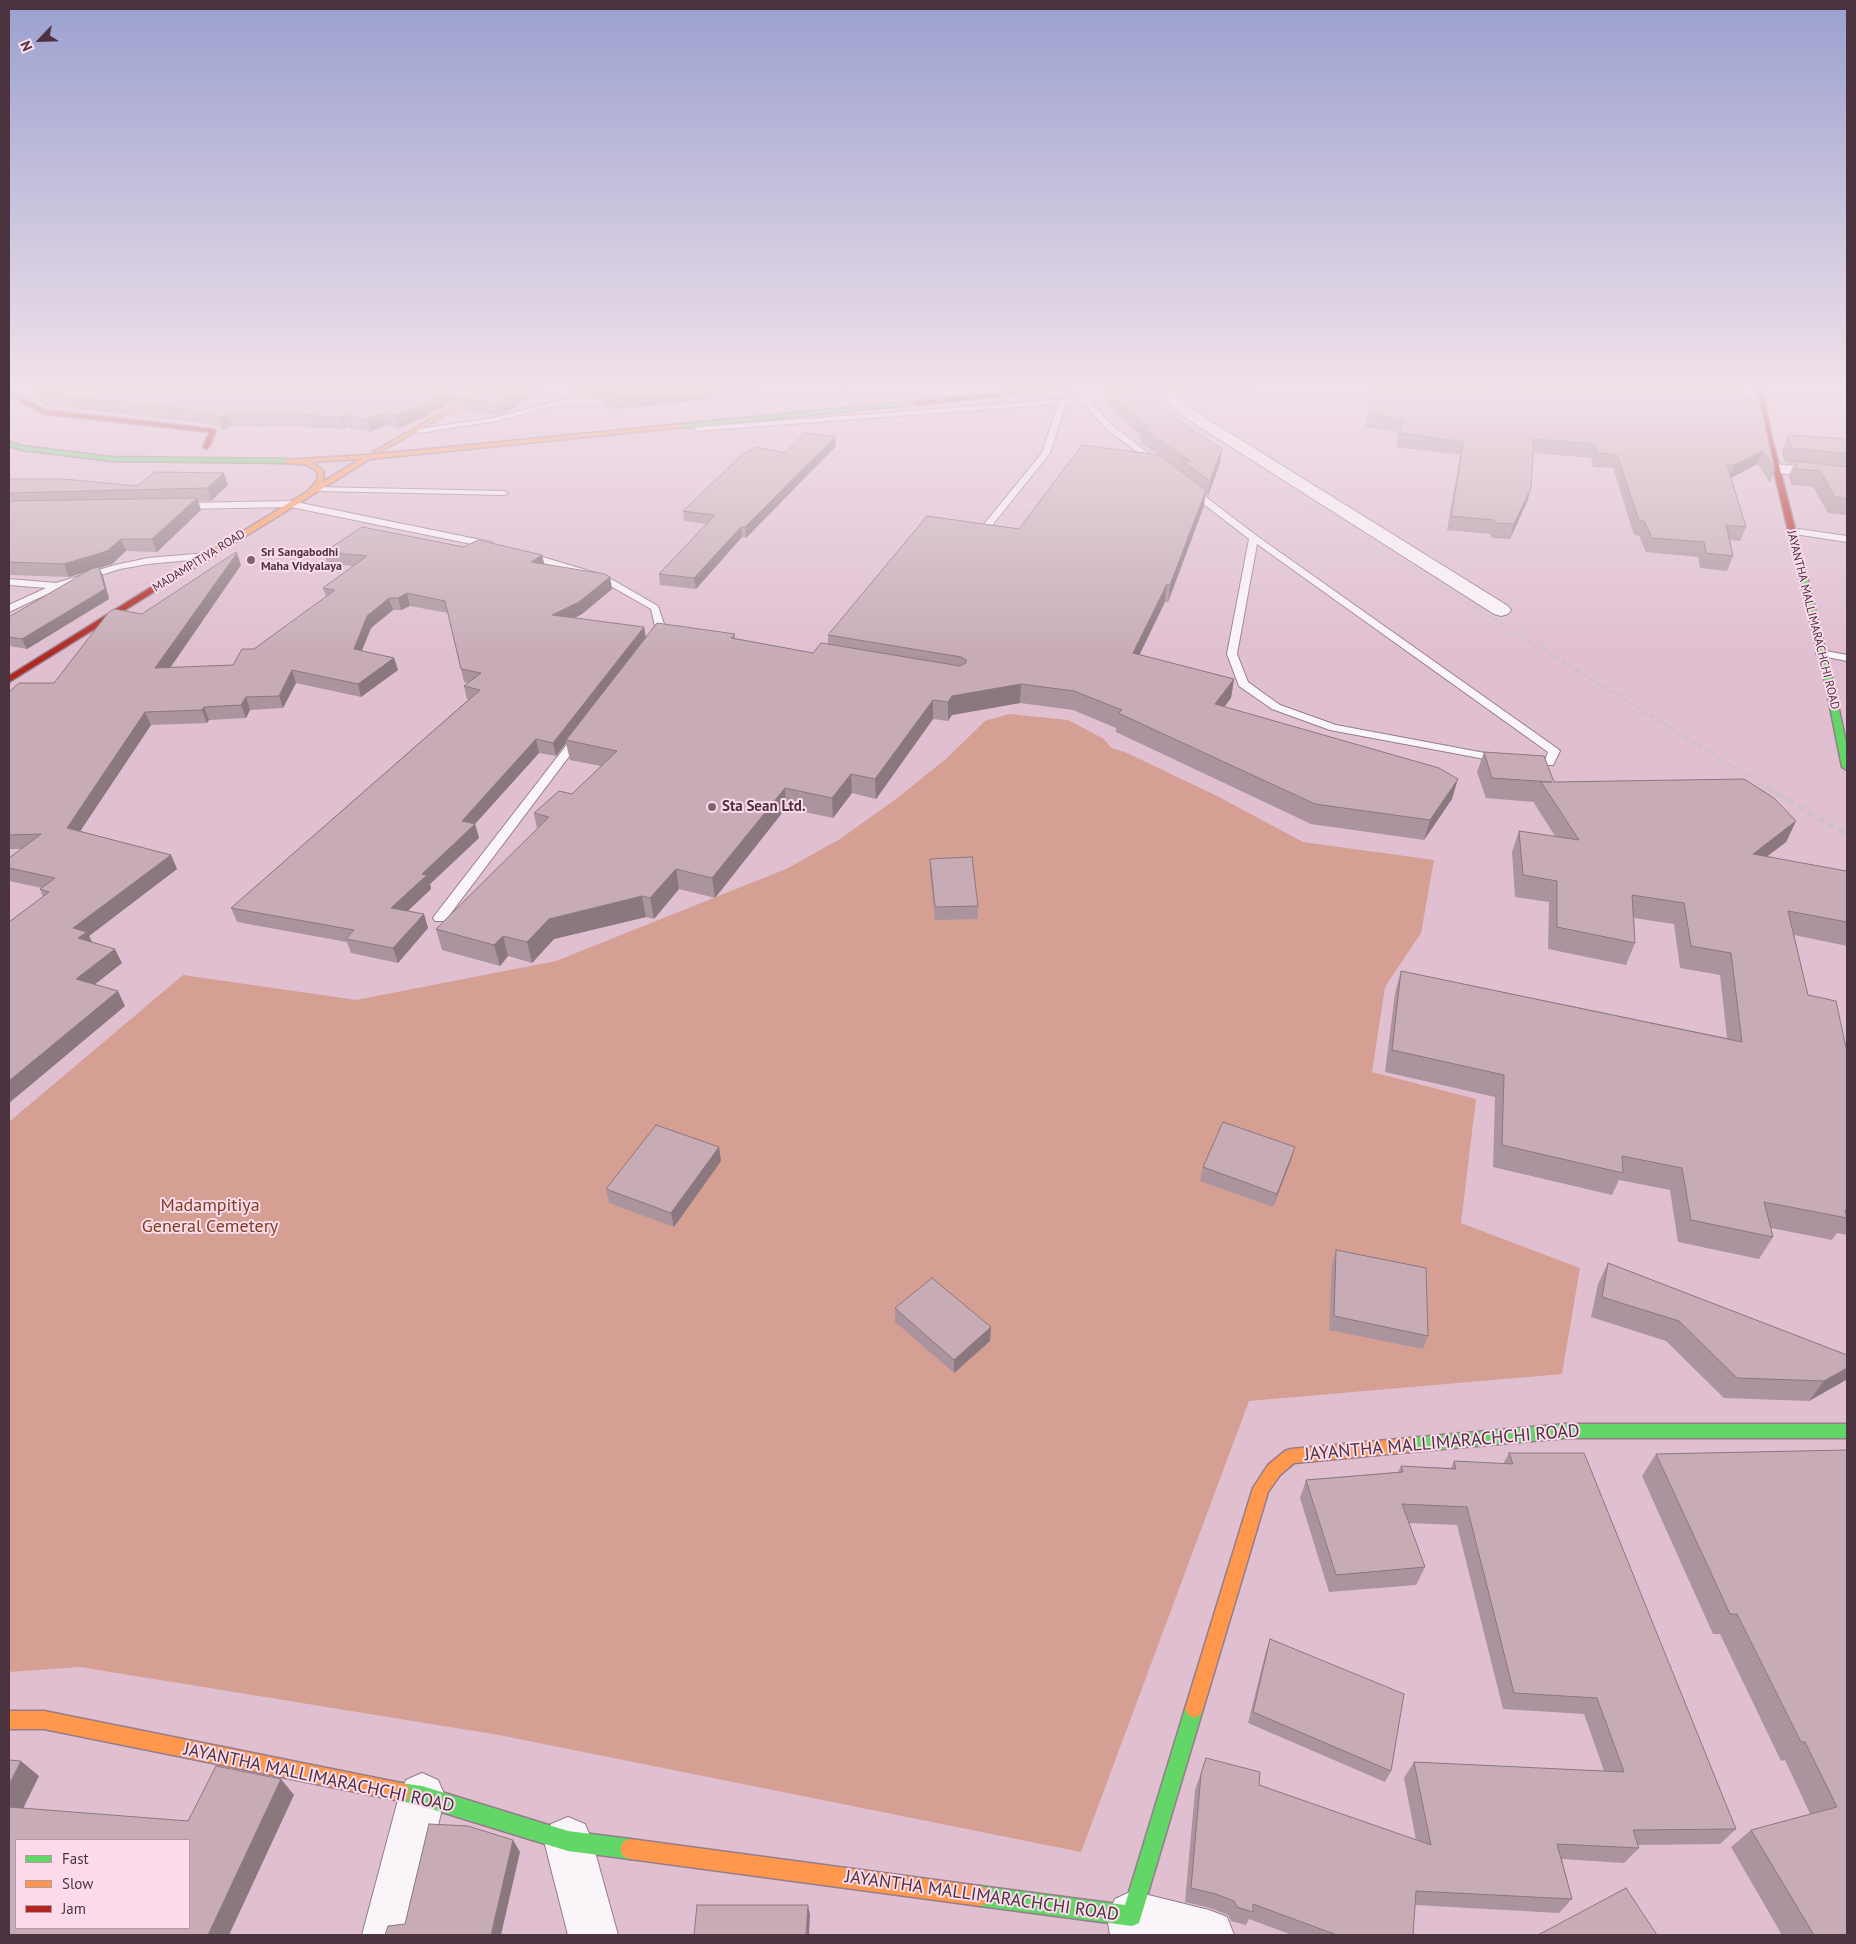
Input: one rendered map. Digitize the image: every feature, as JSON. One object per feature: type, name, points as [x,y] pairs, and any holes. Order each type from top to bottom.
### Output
[{"type":"main road","points":[[314,491],[321,479],[321,476]]},
{"type":"main road","name":"MADAMPITIYA ROAD","points":[[9,680],[338,476]]},
{"type":"main road","name":"JAYANTHA MALLIMARACHCHI ROAD","points":[[1778,476],[1847,767]]},
{"type":"main road","name":"JAYANTHA MALLIMARACHCHI ROAD","points":[[9,1720],[44,1720],[422,1796],[568,1841],[1133,1926],[1261,1488],[1274,1470],[1292,1456],[1566,1431],[1847,1431]]},
{"type":"street","points":[[1287,476],[1501,610]]},
{"type":"street","points":[[386,1935],[422,1796]]},
{"type":"street","points":[[568,1841],[593,1935]]},
{"type":"street","points":[[1133,1926],[1209,1935]]},
{"type":"lane","points":[[983,531],[1028,476]]},
{"type":"lane","points":[[1186,486],[1254,538],[1554,751],[1549,763],[1526,763],[1334,728],[1276,707],[1242,684],[1232,654],[1254,538]]},
{"type":"lane","points":[[314,491],[504,493]]},
{"type":"lane","points":[[176,506],[291,504],[498,546]]},
{"type":"lane","points":[[1791,531],[1847,539]]},
{"type":"lane","points":[[517,552],[603,578],[656,608],[666,631],[649,646]]},
{"type":"lane","points":[[9,609],[57,586],[118,567],[148,561],[207,556]]},
{"type":"lane","points":[[9,582],[57,586]]},
{"type":"lane","points":[[1821,653],[1847,658]]},
{"type":"lane","points":[[440,918],[589,724]]},
{"type":"green space","name":"Madampitiya General Cemetery","points":[[1009,714],[1068,720],[1104,739],[1111,748],[1125,752],[1219,797],[1303,842],[1434,860],[1421,933],[1385,987],[1372,1072],[1476,1099],[1461,1223],[1580,1268],[1562,1374],[1249,1401],[1081,1852],[499,1735],[80,1667],[9,1672],[9,1122],[183,975],[356,1000],[556,961],[786,869],[840,839],[896,799],[947,758],[985,721]]},
{"type":"building","points":[[150,476],[221,476],[207,488],[9,493],[9,479],[63,479],[137,486]]},
{"type":"building","points":[[720,476],[796,476],[745,527],[741,527],[694,578],[659,574],[715,515],[683,511]]},
{"type":"building","points":[[1059,476],[1187,476],[1206,490],[1170,585],[1167,584],[1133,653],[1234,679],[1215,704],[1439,768],[1458,779],[1430,820],[1315,804],[1118,713],[1122,710],[1074,691],[1021,684],[952,696],[948,702],[933,700],[875,779],[851,774],[832,798],[785,788],[712,878],[676,869],[650,898],[642,896],[549,919],[527,942],[503,936],[494,945],[436,929],[549,817],[534,813],[559,791],[572,794],[617,751],[566,740],[657,623],[735,634],[731,638],[813,653],[821,643],[960,666],[966,663],[966,660],[961,657],[828,635],[927,516],[1019,529]]},
{"type":"building","points":[[1203,476],[1212,476],[1210,481]]},
{"type":"building","points":[[1458,476],[1532,476],[1531,488],[1514,524],[1451,516]]},
{"type":"building","points":[[1624,476],[1730,476],[1746,527],[1726,525],[1733,556],[1706,553],[1704,542],[1652,538],[1644,521],[1639,521]]},
{"type":"building","points":[[1823,476],[1847,476],[1847,499],[1835,497]]},
{"type":"building","points":[[197,498],[152,539],[121,539],[107,551],[64,564],[9,562],[9,501]]},
{"type":"building","points":[[362,527],[464,547],[478,540],[542,555],[531,562],[605,574],[610,577],[579,602],[552,615],[644,627],[553,743],[536,739],[462,821],[475,824],[422,874],[427,875],[391,908],[424,914],[393,948],[346,939],[354,930],[231,908],[480,690],[464,686],[481,673],[461,669],[445,601],[407,593],[398,598],[389,598],[367,616],[354,649],[394,658],[358,684],[292,670],[279,696],[246,697],[241,705],[204,707],[202,710],[145,712],[67,828],[171,855],[73,928],[87,932],[78,938],[115,949],[76,979],[118,991],[9,1081],[9,922],[49,892],[40,889],[55,878],[9,868],[9,858],[41,834],[9,835],[9,692],[19,683],[54,683],[108,613],[114,609],[142,614],[236,552],[155,668],[233,665],[242,649],[254,649],[335,590],[323,588],[367,556],[324,552]]},
{"type":"building","points":[[99,567],[105,589],[22,639],[9,637],[9,617],[91,569]]},
{"type":"building","points":[[1484,752],[1544,756],[1554,782],[1744,779],[1774,798],[1796,821],[1753,854],[1846,871],[1847,922],[1788,911],[1808,995],[1836,1001],[1847,1052],[1847,1210],[1845,1210],[1847,1218],[1764,1202],[1773,1237],[1691,1220],[1682,1168],[1622,1156],[1623,1173],[1502,1145],[1504,1075],[1392,1050],[1401,971],[1742,1042],[1731,953],[1691,946],[1684,903],[1632,895],[1635,943],[1557,927],[1557,881],[1523,875],[1519,831],[1579,840],[1541,782],[1552,782],[1492,778]]},
{"type":"building","points":[[972,857],[978,906],[935,907],[930,859]]},
{"type":"building","points":[[1223,1122],[1295,1147],[1277,1194],[1203,1167]]},
{"type":"building","points":[[656,1125],[719,1147],[671,1213],[606,1189]]},
{"type":"building","points":[[1336,1250],[1426,1268],[1428,1336],[1334,1316]]},
{"type":"building","points":[[1608,1263],[1847,1355],[1847,1368],[1824,1381],[1737,1378],[1679,1321],[1602,1297]]},
{"type":"building","points":[[932,1278],[991,1327],[954,1360],[895,1308]]},
{"type":"building","points":[[1847,1450],[1847,1935],[1814,1935],[1751,1830],[1837,1807],[1805,1742],[1801,1742],[1737,1614],[1730,1614],[1656,1454]]},
{"type":"building","points":[[1509,1453],[1584,1453],[1736,1829],[1633,1830],[1639,1848],[1557,1844],[1572,1899],[1416,1891],[1413,1935],[1337,1935],[1253,1904],[1253,1912],[1237,1907],[1234,1901],[1191,1888],[1201,1774],[1206,1758],[1260,1772],[1259,1785],[1431,1845],[1414,1762],[1624,1772],[1597,1698],[1514,1693],[1467,1507],[1402,1504],[1425,1567],[1336,1575],[1306,1480],[1403,1472],[1401,1466],[1456,1469],[1454,1461],[1513,1464]]},
{"type":"building","points":[[1270,1639],[1404,1694],[1391,1771],[1253,1712]]},
{"type":"building","points":[[9,1760],[21,1761],[9,1785]]},
{"type":"building","points":[[216,1766],[281,1779],[208,1935],[9,1935],[9,1807],[188,1821]]},
{"type":"building","points":[[429,1824],[468,1826],[513,1840],[491,1935],[385,1935],[388,1926],[405,1924]]},
{"type":"building","points":[[1626,1888],[1657,1935],[1538,1935]]},
{"type":"building","points":[[697,1905],[808,1905],[806,1935],[694,1935]]},
{"type":"railway","points":[[1260,476],[1400,562]]},
{"type":"railway","points":[[1398,560],[1768,788]]},
{"type":"railway","points":[[1766,787],[1847,835]]},
{"type":"traffic: fast","points":[[1803,576],[1829,682],[1847,767]]},
{"type":"traffic: fast","points":[[1409,1445],[1566,1431],[1847,1431]]},
{"type":"traffic: fast","points":[[980,1896],[1132,1916],[1194,1709]]},
{"type":"traffic: fast","points":[[401,1792],[422,1796],[568,1841],[630,1849]]},
{"type":"traffic: slow","points":[[310,493],[321,479],[321,476]]},
{"type":"traffic: slow","points":[[185,570],[338,476]]},
{"type":"traffic: slow","points":[[1194,1709],[1261,1488],[1274,1470],[1291,1456],[1409,1445]]},
{"type":"traffic: slow","points":[[9,1720],[44,1720],[401,1792]]},
{"type":"traffic: slow","points":[[630,1849],[980,1896]]},
{"type":"traffic: jam","points":[[1778,476],[1803,576]]},
{"type":"traffic: jam","points":[[9,680],[185,570]]},
{"type":"place","name":"Sri Sangabodhi Maha Vidyalaya","points":[[251,560]]},
{"type":"place","name":"Sta Sean Ltd.","points":[[712,807]]}]
